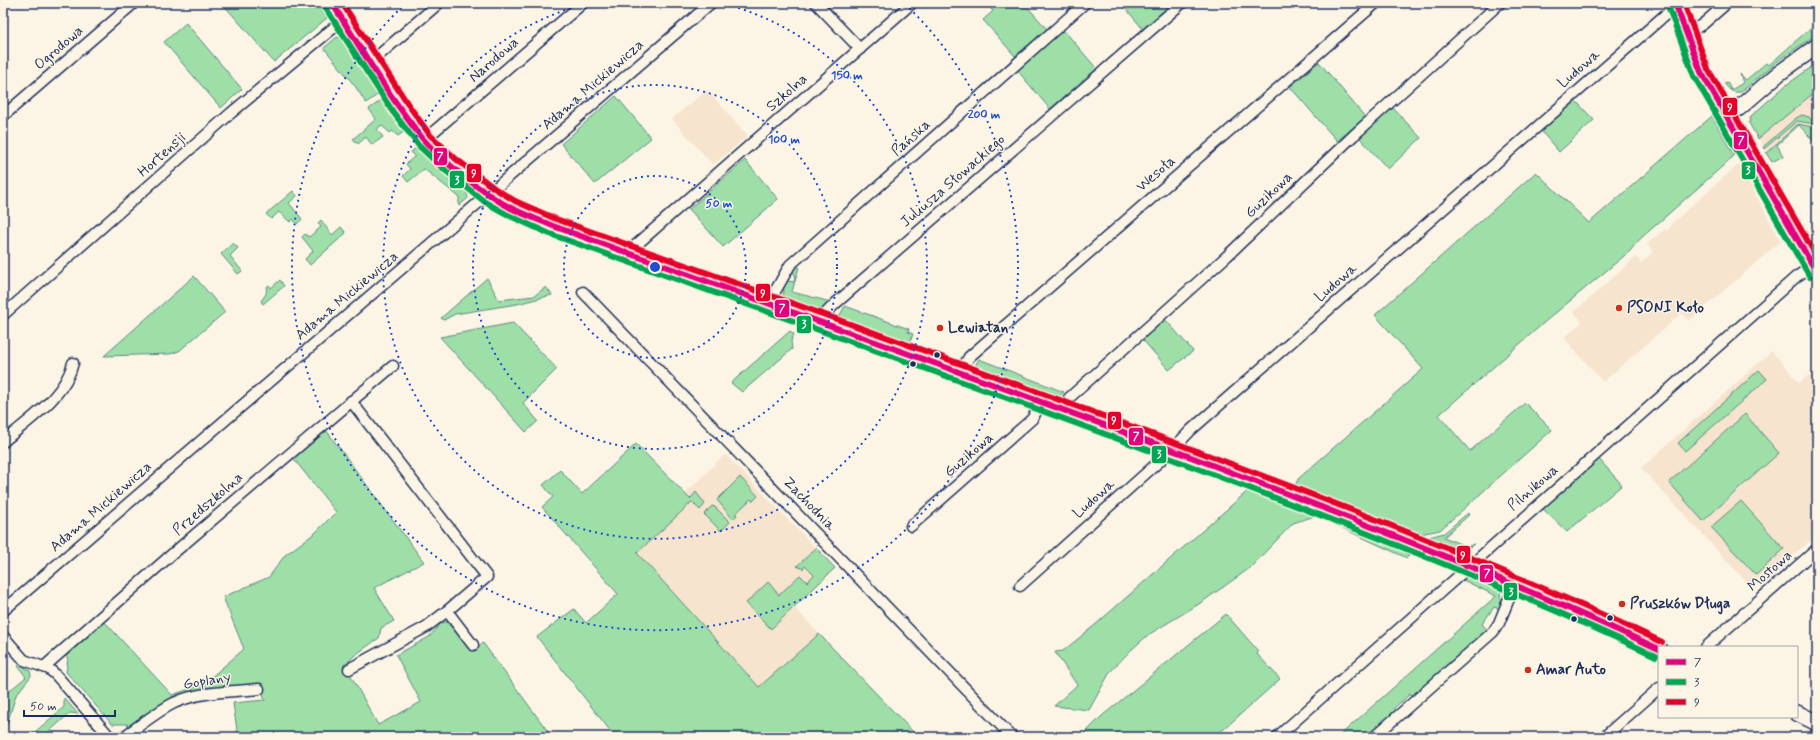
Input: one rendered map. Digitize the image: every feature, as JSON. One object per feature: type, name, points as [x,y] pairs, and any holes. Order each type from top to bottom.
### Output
[{"type":"street","name":"Ogrodowa","points":[[3,116],[134,3]]},
{"type":"street","points":[[332,3],[400,108],[424,140],[451,166],[489,195],[532,218],[1172,450],[1471,565],[1658,649]]},
{"type":"street","points":[[371,62],[439,3]]},
{"type":"street","name":"Narodowa","points":[[424,140],[583,3]]},
{"type":"street","name":"Adama Mickiewicza","points":[[3,611],[711,3]]},
{"type":"street","points":[[816,3],[860,49]]},
{"type":"street","name":"Szkolna","points":[[627,253],[912,3]]},
{"type":"street","name":"Pańska","points":[[768,304],[790,265],[1085,3]]},
{"type":"street","name":"Juliusza Słowackiego","points":[[823,324],[828,312],[836,303],[1182,3]]},
{"type":"street","name":"Wesoła","points":[[960,373],[969,357],[1376,3]]},
{"type":"street","name":"Guzikowa","points":[[1062,410],[1069,398],[1227,256],[1353,136],[1500,3]]},
{"type":"street","points":[[1686,34],[1703,24],[1727,3]]},
{"type":"street","points":[[1676,6],[1702,72],[1814,269]]},
{"type":"street","name":"Ludowa","points":[[1020,586],[1172,450],[1197,425],[1613,59],[1676,6]]},
{"type":"street","name":"Hortensji","points":[[3,315],[231,113],[343,20]]},
{"type":"street","points":[[1726,115],[1739,108],[1778,74],[1817,46]]},
{"type":"street","name":"Pilnikowa","points":[[1277,737],[1796,277],[1814,269]]},
{"type":"street","name":"Zachodnia","points":[[584,292],[1012,737]]},
{"type":"street","points":[[3,442],[62,389],[69,378],[73,364]]},
{"type":"street","name":"Przedszkolna","points":[[44,668],[392,366]]},
{"type":"street","points":[[349,669],[426,627],[487,577],[350,401]]},
{"type":"street","name":"Guzikowa","points":[[911,526],[1032,419],[1042,402]]},
{"type":"street","name":"Mostowa","points":[[1707,646],[1817,549]]},
{"type":"street","points":[[1374,737],[1493,632],[1515,584]]},
{"type":"street","points":[[446,611],[473,645]]},
{"type":"street","points":[[3,636],[24,660],[44,668],[56,675],[110,737]]},
{"type":"street","name":"Goplany","points":[[123,737],[167,708],[183,700],[204,694],[259,689]]},
{"type":"street","points":[[1604,737],[1658,689]]},
{"type":"street","points":[[1798,714],[1817,723]]},
{"type":"street","points":[[1814,737],[1817,731]]},
{"type":"shaded area","points":[[1817,83],[1817,145],[1800,125],[1767,153],[1757,136]]},
{"type":"shaded area","points":[[707,90],[748,136],[713,165],[672,119]]},
{"type":"shaded area","points":[[1739,164],[1781,241],[1689,321],[1682,313],[1603,382],[1564,338],[1582,322],[1574,312],[1636,257],[1641,263],[1653,252],[1647,244],[1665,229],[1667,231],[1673,222]]},
{"type":"shaded area","points":[[1772,351],[1799,383],[1810,374],[1817,382],[1817,535],[1753,589],[1641,468]]},
{"type":"shaded area","points":[[725,454],[835,568],[794,607],[819,634],[760,688],[637,553],[692,502],[685,494]]},
{"type":"green space","points":[[222,3],[318,3],[327,18],[274,62]]},
{"type":"green space","points":[[985,3],[1024,3],[1047,29],[1015,56],[983,20],[993,11]]},
{"type":"green space","points":[[1121,3],[1174,3],[1143,29]]},
{"type":"green space","points":[[1817,22],[1817,34],[1779,60],[1741,92],[1731,90],[1743,83],[1740,74],[1746,80],[1766,63],[1769,65]]},
{"type":"green space","points":[[186,23],[242,89],[221,108],[164,42]]},
{"type":"green space","points":[[1062,28],[1097,69],[1050,109],[1016,69]]},
{"type":"green space","points":[[337,37],[344,39],[380,93],[366,103],[355,86],[324,48]]},
{"type":"green space","points":[[1319,62],[1365,117],[1337,141],[1290,87]]},
{"type":"green space","points":[[1817,63],[1817,90],[1758,139],[1749,123],[1751,116],[1785,86]]},
{"type":"green space","points":[[1727,82],[1731,90],[1728,88],[1724,83]]},
{"type":"green space","points":[[616,96],[651,138],[595,184],[561,144]]},
{"type":"green space","points":[[383,99],[405,131],[398,136],[392,131],[390,133],[381,125],[377,130],[383,137],[372,145],[366,137],[358,144],[353,139],[376,119],[369,109]]},
{"type":"green space","points":[[1576,101],[1594,120],[1559,152],[1541,131]]},
{"type":"green space","points":[[1392,107],[1421,138],[1388,169],[1359,137]]},
{"type":"green space","points":[[1802,115],[1809,117],[1814,124],[1797,121],[1764,149],[1763,147],[1796,118]]},
{"type":"green space","points":[[1712,116],[1734,156],[1640,239],[1630,251],[1547,320],[1439,415],[1470,451],[1525,403],[1552,430],[1440,530],[1420,534],[1295,486],[1298,479],[1423,369],[1375,315],[1536,172],[1589,223]]},
{"type":"green space","points":[[1798,124],[1812,127],[1817,132],[1817,145],[1799,125],[1777,145],[1783,156],[1772,162],[1766,153]]},
{"type":"green space","points":[[417,147],[466,190],[468,198],[459,206],[459,197],[424,169],[408,182],[403,176],[410,169],[406,164],[415,156],[411,152]]},
{"type":"green space","points":[[745,160],[778,199],[723,247],[689,209]]},
{"type":"green space","points":[[293,191],[297,196],[289,203],[302,219],[297,224],[293,219],[290,222],[279,212],[271,219],[266,214]]},
{"type":"green space","points":[[321,220],[332,235],[341,227],[346,233],[310,265],[305,259],[313,251],[302,237],[305,234],[309,237],[321,227],[318,223]]},
{"type":"green space","points":[[233,243],[238,248],[230,256],[242,271],[238,274],[221,254]]},
{"type":"green space","points":[[796,266],[799,267],[792,292],[831,302],[821,311],[783,298],[784,290],[781,288],[787,281],[794,282],[795,275],[792,270]]},
{"type":"green space","points":[[194,276],[225,312],[179,351],[170,354],[104,356]]},
{"type":"green space","points":[[487,278],[499,300],[534,296],[546,287],[552,295],[517,304],[455,314],[444,320],[441,318]]},
{"type":"green space","points":[[280,280],[284,286],[263,304],[261,301],[266,294],[267,287],[269,285],[271,288]]},
{"type":"green space","points":[[845,306],[909,329],[908,332],[913,334],[909,345],[842,320],[840,315]]},
{"type":"green space","points":[[1165,319],[1193,351],[1169,370],[1142,339]]},
{"type":"green space","points":[[513,323],[557,369],[523,403],[538,421],[526,432],[440,337]]},
{"type":"green space","points":[[790,331],[794,334],[791,341],[792,349],[742,392],[731,383]]},
{"type":"green space","points":[[979,359],[1064,392],[1059,396],[1054,397],[977,369],[976,364]]},
{"type":"green space","points":[[1759,370],[1767,379],[1685,451],[1678,443]]},
{"type":"green space","points":[[1745,414],[1779,453],[1703,521],[1669,482]]},
{"type":"green space","points":[[326,430],[424,562],[374,588],[394,621],[381,628],[379,638],[355,655],[345,665],[378,725],[421,702],[396,655],[429,637],[442,622],[447,622],[472,650],[483,643],[552,737],[238,737],[233,703],[265,700],[259,685],[196,690],[166,704],[129,727],[127,724],[112,724],[66,672],[68,659],[66,656],[104,621],[172,695],[210,682],[209,679],[244,649],[223,597],[269,577],[285,555],[315,533],[336,512],[293,458]]},
{"type":"green space","points":[[636,444],[690,499],[696,492],[705,504],[700,510],[692,502],[637,553],[759,687],[819,634],[918,737],[615,737],[537,637],[574,609],[586,623],[618,594],[542,507],[553,497],[543,485],[560,470],[582,494]]},
{"type":"green space","points":[[1598,458],[1622,485],[1567,532],[1543,509]]},
{"type":"green space","points":[[740,477],[758,496],[753,501],[751,499],[735,514],[737,515],[733,519],[717,500]]},
{"type":"green space","points":[[1250,489],[1314,513],[1315,516],[1293,523],[1250,568],[1202,602],[1148,635],[1110,672],[1089,710],[1054,706],[1077,685],[1055,652],[1063,651],[1095,625]]},
{"type":"green space","points":[[1741,501],[1784,549],[1756,575],[1711,527]]},
{"type":"green space","points":[[712,506],[715,507],[730,522],[721,531],[704,514]]},
{"type":"green space","points":[[1468,513],[1470,514],[1444,537],[1467,547],[1474,544],[1465,550],[1429,537],[1444,533]]},
{"type":"green space","points":[[1335,521],[1407,549],[1405,553],[1409,555],[1407,558],[1331,523]]},
{"type":"green space","points":[[816,548],[835,568],[771,629],[746,603],[768,582],[779,595],[800,575],[807,582],[814,575],[805,566],[803,569],[797,566]]},
{"type":"green space","points":[[1468,574],[1501,589],[1500,598],[1504,600],[1500,609],[1494,607],[1482,624],[1488,631],[1414,697],[1410,694],[1394,708],[1397,712],[1369,737],[1338,737],[1496,596],[1463,580],[1463,578]]},
{"type":"green space","points":[[1226,614],[1258,651],[1257,654],[1280,679],[1215,737],[1081,737],[1102,716]]},
{"type":"green space","points":[[20,664],[30,671],[31,676],[16,695],[3,737],[3,696],[26,677],[18,666]]},
{"type":"green space","points":[[64,698],[78,714],[70,713],[43,737],[29,737],[64,707]]},
{"type":"transit line","name":"7","points":[[332,3],[387,89],[423,139],[441,158],[464,177],[489,195],[511,208],[553,226],[1032,398],[1191,457],[1368,525],[1544,597],[1658,649]]},
{"type":"transit line","name":"9","points":[[342,3],[407,103],[430,135],[456,159],[494,188],[515,201],[556,219],[1035,391],[1312,495],[1488,565],[1604,615],[1662,642]]},
{"type":"transit line","name":"7","points":[[1675,3],[1701,72],[1817,273]]},
{"type":"transit line","name":"9","points":[[1684,3],[1708,69],[1817,257]]},
{"type":"transit line","name":"3","points":[[1668,6],[1694,76],[1810,277]]},
{"type":"transit line","name":"3","points":[[325,7],[393,112],[419,146],[446,171],[485,202],[508,215],[550,234],[1029,406],[1306,510],[1541,604],[1656,656]]},
{"type":"place","name":"PSONI Koło","points":[[1619,308]]},
{"type":"place","name":"Lewiatan","points":[[940,328]]},
{"type":"place","name":"Pruszków Długa","points":[[1622,604]]},
{"type":"place","name":"Amar Auto","points":[[1528,670]]}]
